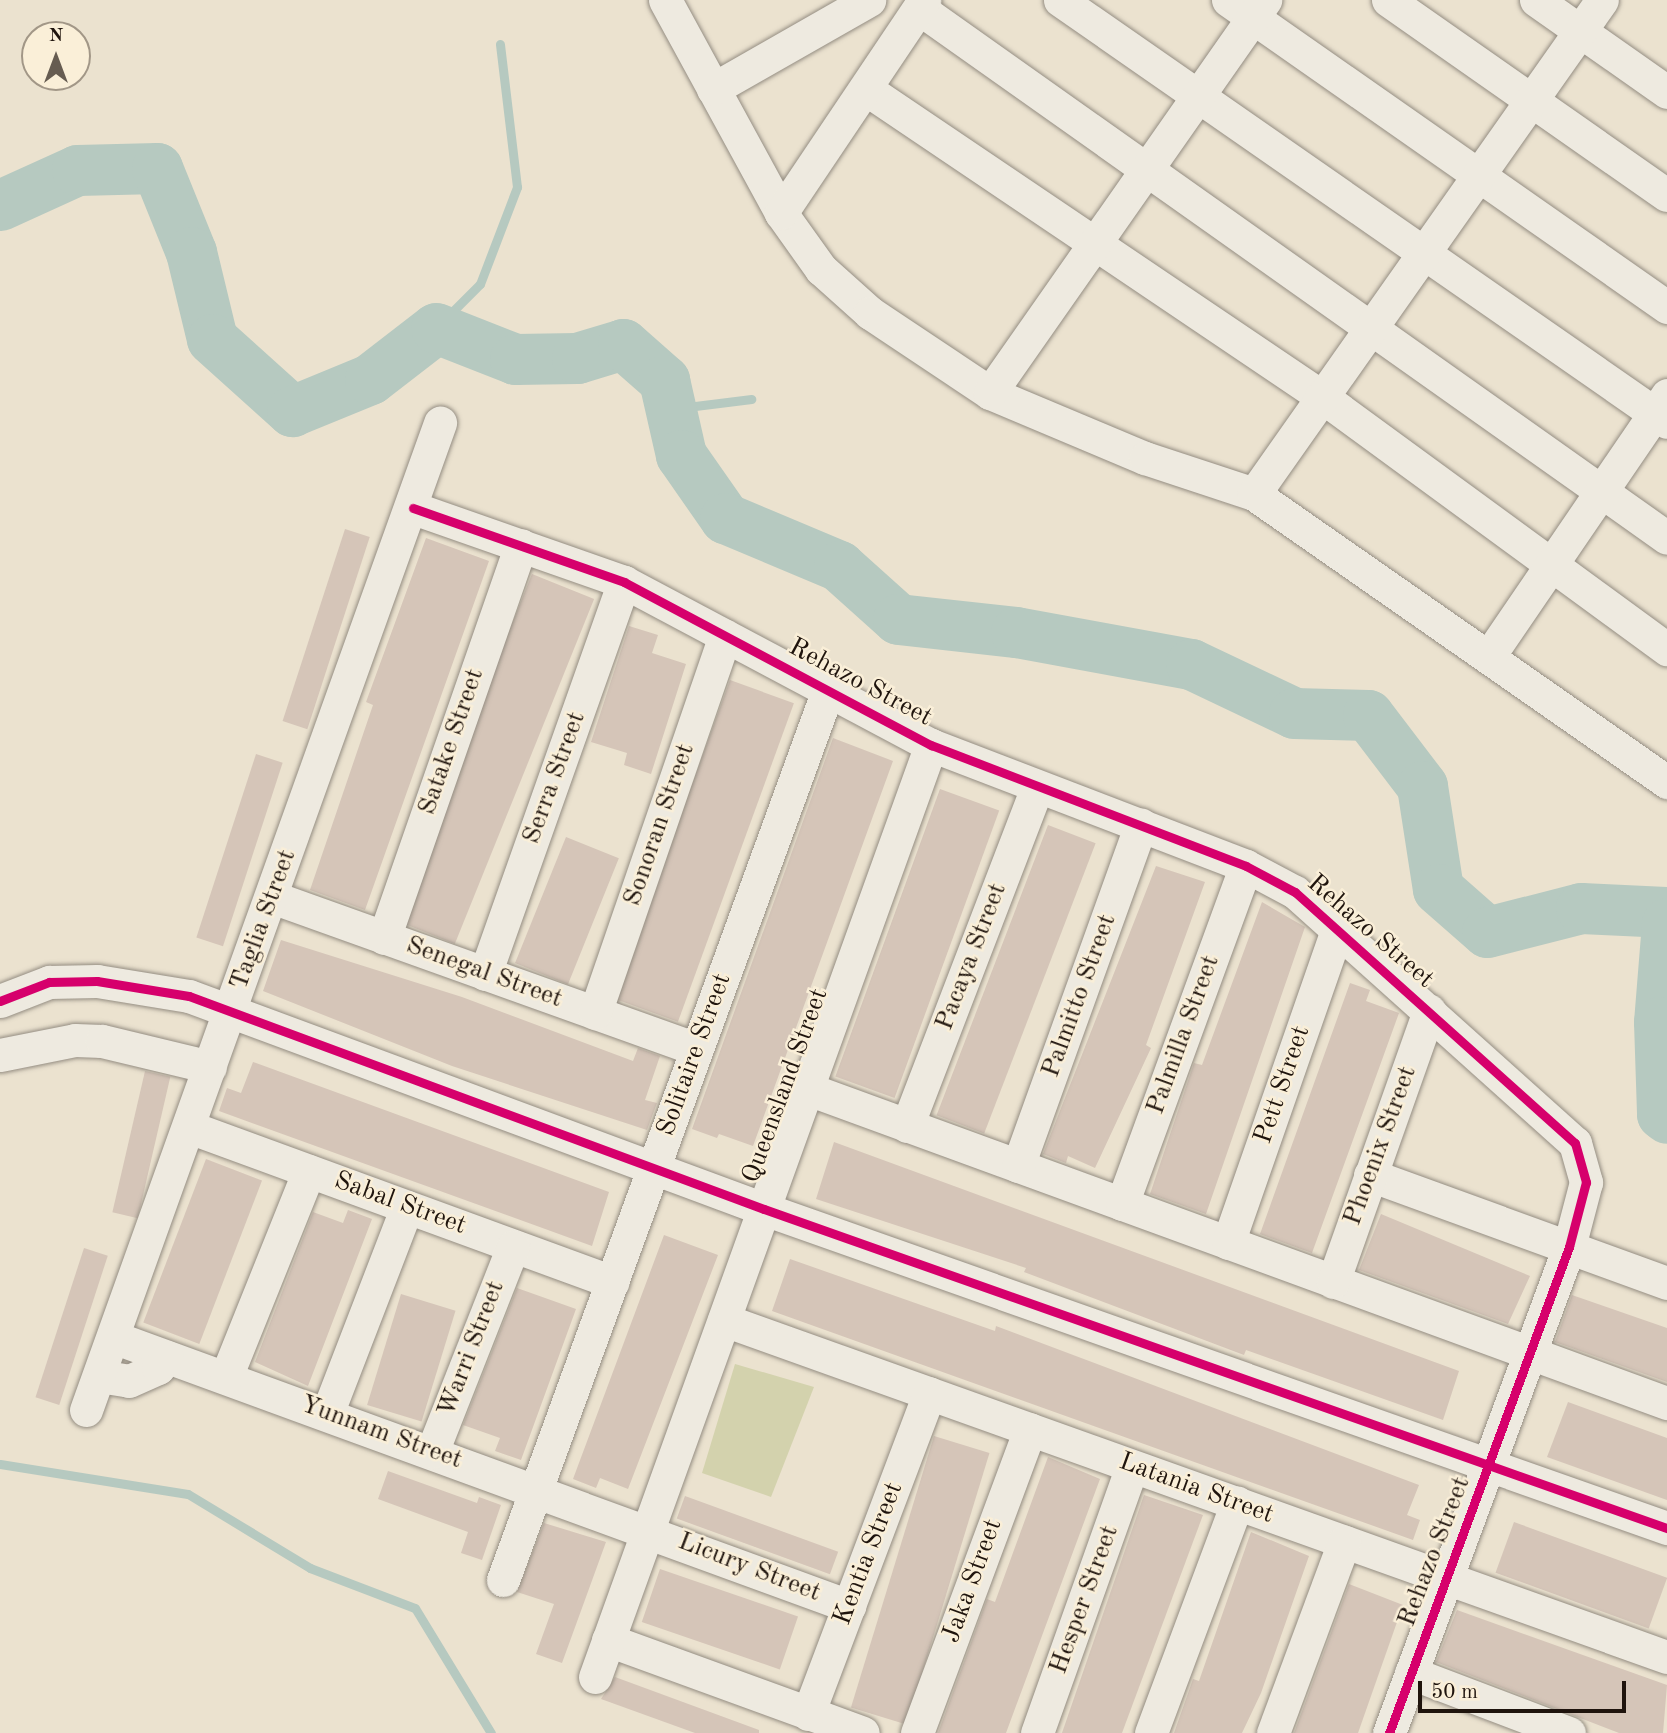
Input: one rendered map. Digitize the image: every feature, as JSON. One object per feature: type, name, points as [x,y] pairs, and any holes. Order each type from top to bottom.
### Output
[{"type":"street","points":[[665,0],[781,213],[821,269],[870,313],[990,393],[1145,458],[1254,494],[1667,782]]},
{"type":"street","points":[[1060,0],[1422,250],[1663,410],[1600,490],[1489,656]]},
{"type":"street","points":[[1388,0],[1667,195]]},
{"type":"street","points":[[1536,0],[1667,92]]},
{"type":"street","points":[[1254,494],[1422,250],[1602,0]]},
{"type":"street","points":[[713,89],[848,5]]},
{"type":"street","points":[[781,213],[922,5],[1667,538]]},
{"type":"street","points":[[990,393],[1199,95],[1249,6],[1667,307]]},
{"type":"street","points":[[866,89],[1097,240],[1321,396],[1667,649]]},
{"type":"street","name":"Taglia Street","points":[[86,1410],[413,508],[440,423]]},
{"type":"street","name":"Rehazo Street","points":[[413,508],[624,582],[829,687],[931,745],[1037,788],[1246,866],[1295,892],[1575,1143],[1586,1182],[1569,1247],[1491,1464],[1389,1733]]},
{"type":"street","name":"Satake Street","points":[[384,938],[520,545]]},
{"type":"street","name":"Serra Street","points":[[485,974],[624,582]]},
{"type":"street","name":"Sonoran Street","points":[[595,1013],[725,636]]},
{"type":"street","name":"Solitaire Street","points":[[503,1580],[829,687]]},
{"type":"street","name":"Queensland Street","points":[[595,1677],[931,745]]},
{"type":"street","name":"Pacaya Street","points":[[907,1126],[1037,788]]},
{"type":"street","name":"Palmitto Street","points":[[1018,1166],[1141,825]]},
{"type":"street","name":"Palmilla Street","points":[[1122,1205],[1246,866]]},
{"type":"street","name":"Senegal Street","points":[[272,897],[697,1049]]},
{"type":"street","name":"Pett Street","points":[[1228,1243],[1338,928]]},
{"type":"street","points":[[0,1000],[49,982],[97,981],[190,996],[764,1209],[1667,1528]]},
{"type":"street","name":"Phoenix Street","points":[[1333,1282],[1429,1011]]},
{"type":"street","points":[[0,1055],[75,1040],[102,1041],[210,1068]]},
{"type":"street","points":[[807,1089],[1667,1403]]},
{"type":"street","name":"Sabal Street","points":[[189,1126],[612,1282]]},
{"type":"street","points":[[226,1377],[309,1171]]},
{"type":"street","points":[[1370,1175],[1667,1283]]},
{"type":"street","points":[[327,1414],[407,1207]]},
{"type":"street","name":"Warri Street","points":[[432,1452],[513,1245]]},
{"type":"street","name":"Latania Street","points":[[724,1320],[1667,1657]]},
{"type":"street","name":"Yunnam Street","points":[[113,1337],[649,1530]]},
{"type":"street","points":[[99,1376],[129,1381],[158,1368],[167,1357]]},
{"type":"street","name":"Kentia Street","points":[[808,1714],[929,1393]]},
{"type":"street","name":"Jaka Street","points":[[917,1733],[1030,1429]]},
{"type":"street","name":"Hesper Street","points":[[1037,1733],[1132,1466]]},
{"type":"street","points":[[1152,1733],[1237,1503]]},
{"type":"street","name":"Licury Street","points":[[649,1530],[849,1606]]},
{"type":"street","points":[[1273,1733],[1344,1542]]},
{"type":"street","points":[[608,1640],[863,1733]]},
{"type":"street","points":[[1411,1673],[1569,1733]]},
{"type":"green space","points":[[735,1364],[814,1387],[771,1497],[702,1473]]},
{"type":"building","points":[[345,529],[370,537],[307,729],[283,721]]},
{"type":"building","points":[[426,538],[489,561],[365,910],[310,890],[373,705],[366,702]]},
{"type":"building","points":[[532,574],[594,599],[455,944],[393,919]]},
{"type":"building","points":[[629,626],[658,635],[652,653],[686,664],[651,774],[624,765],[627,753],[591,742]]},
{"type":"building","points":[[730,680],[794,703],[678,1022],[614,999]]},
{"type":"building","points":[[833,738],[893,761],[753,1146],[719,1134],[717,1138],[692,1129]]},
{"type":"building","points":[[256,754],[283,763],[223,946],[196,938]]},
{"type":"building","points":[[940,789],[999,811],[895,1098],[835,1077]]},
{"type":"building","points":[[1048,825],[1096,843],[984,1134],[937,1115]]},
{"type":"building","points":[[566,837],[619,858],[568,984],[515,963]]},
{"type":"building","points":[[1156,866],[1205,882],[1146,1045],[1151,1048],[1095,1168],[1068,1156],[1066,1163],[1043,1154]]},
{"type":"building","points":[[1262,902],[1305,927],[1206,1214],[1150,1194],[1194,1063],[1202,1065]]},
{"type":"building","points":[[281,940],[462,997],[633,1061],[638,1048],[660,1056],[645,1100],[657,1103],[647,1130],[452,1066],[263,991]]},
{"type":"building","points":[[1350,983],[1370,990],[1366,1001],[1399,1013],[1312,1253],[1260,1234]]},
{"type":"building","points":[[253,1062],[609,1192],[592,1246],[219,1111],[227,1088],[241,1093]]},
{"type":"building","points":[[145,1071],[170,1077],[138,1218],[112,1212]]},
{"type":"building","points":[[834,1142],[1459,1371],[1443,1420],[1246,1350],[1244,1355],[1024,1272],[1026,1268],[816,1199]]},
{"type":"building","points":[[206,1159],[262,1181],[199,1344],[143,1322]]},
{"type":"building","points":[[348,1210],[372,1219],[308,1386],[255,1362],[313,1212],[343,1223]]},
{"type":"building","points":[[1381,1214],[1530,1276],[1508,1324],[1359,1270]]},
{"type":"building","points":[[664,1235],[718,1255],[628,1489],[600,1478],[596,1488],[573,1479]]},
{"type":"building","points":[[84,1248],[108,1256],[59,1405],[35,1397]]},
{"type":"building","points":[[790,1259],[995,1331],[996,1326],[1419,1485],[1407,1515],[1420,1520],[1413,1540],[772,1311]]},
{"type":"building","points":[[517,1288],[576,1309],[521,1460],[495,1451],[500,1438],[463,1425]]},
{"type":"building","points":[[401,1294],[456,1311],[422,1422],[367,1405]]},
{"type":"building","points":[[1572,1295],[1667,1328],[1667,1382],[1555,1342]]},
{"type":"building","points":[[1568,1402],[1667,1438],[1667,1500],[1547,1457]]},
{"type":"building","points":[[934,1436],[989,1453],[906,1725],[851,1708]]},
{"type":"building","points":[[1048,1457],[1100,1479],[1006,1733],[938,1733],[987,1599],[995,1602]]},
{"type":"building","points":[[388,1471],[477,1503],[479,1497],[501,1505],[482,1560],[461,1553],[468,1532],[378,1499]]},
{"type":"building","points":[[1144,1495],[1203,1515],[1122,1733],[1062,1733]]},
{"type":"building","points":[[685,1496],[838,1552],[830,1574],[677,1519]]},
{"type":"building","points":[[1514,1522],[1667,1578],[1649,1628],[1496,1573]]},
{"type":"building","points":[[544,1523],[606,1542],[562,1663],[536,1654],[554,1604],[517,1592]]},
{"type":"building","points":[[1251,1532],[1309,1556],[1261,1693],[1242,1733],[1174,1733],[1193,1679],[1199,1681]]},
{"type":"building","points":[[660,1569],[798,1617],[780,1669],[642,1622]]},
{"type":"building","points":[[1349,1584],[1403,1605],[1358,1733],[1294,1733]]},
{"type":"building","points":[[1457,1610],[1667,1685],[1663,1733],[1619,1733],[1436,1662]]},
{"type":"building","points":[[615,1677],[759,1730],[759,1733],[695,1733],[601,1699]]},
{"type":"waterway","points":[[436,328],[480,284],[517,187],[500,44]]},
{"type":"waterway","points":[[0,205],[77,170],[157,168],[191,252],[212,339],[292,411],[370,379],[436,328],[515,359],[577,358],[623,344],[664,380],[681,455],[725,518],[839,566],[898,619],[1016,632],[1191,664],[1294,713],[1368,715],[1422,786],[1438,889],[1487,932],[1581,908],[1667,912]]},
{"type":"waterway","points":[[671,409],[751,399]]},
{"type":"waterway","points":[[1667,923],[1659,1022],[1662,1114],[1667,1118]]},
{"type":"waterway","points":[[0,1464],[188,1494],[310,1568],[415,1608],[491,1733]]},
{"type":"cycle path","points":[[413,508],[624,582],[931,745],[1246,866],[1295,892],[1575,1143],[1586,1182],[1569,1247],[1389,1733]]},
{"type":"cycle path","points":[[0,1001],[49,982],[97,981],[189,996],[764,1209],[1667,1528]]}]
